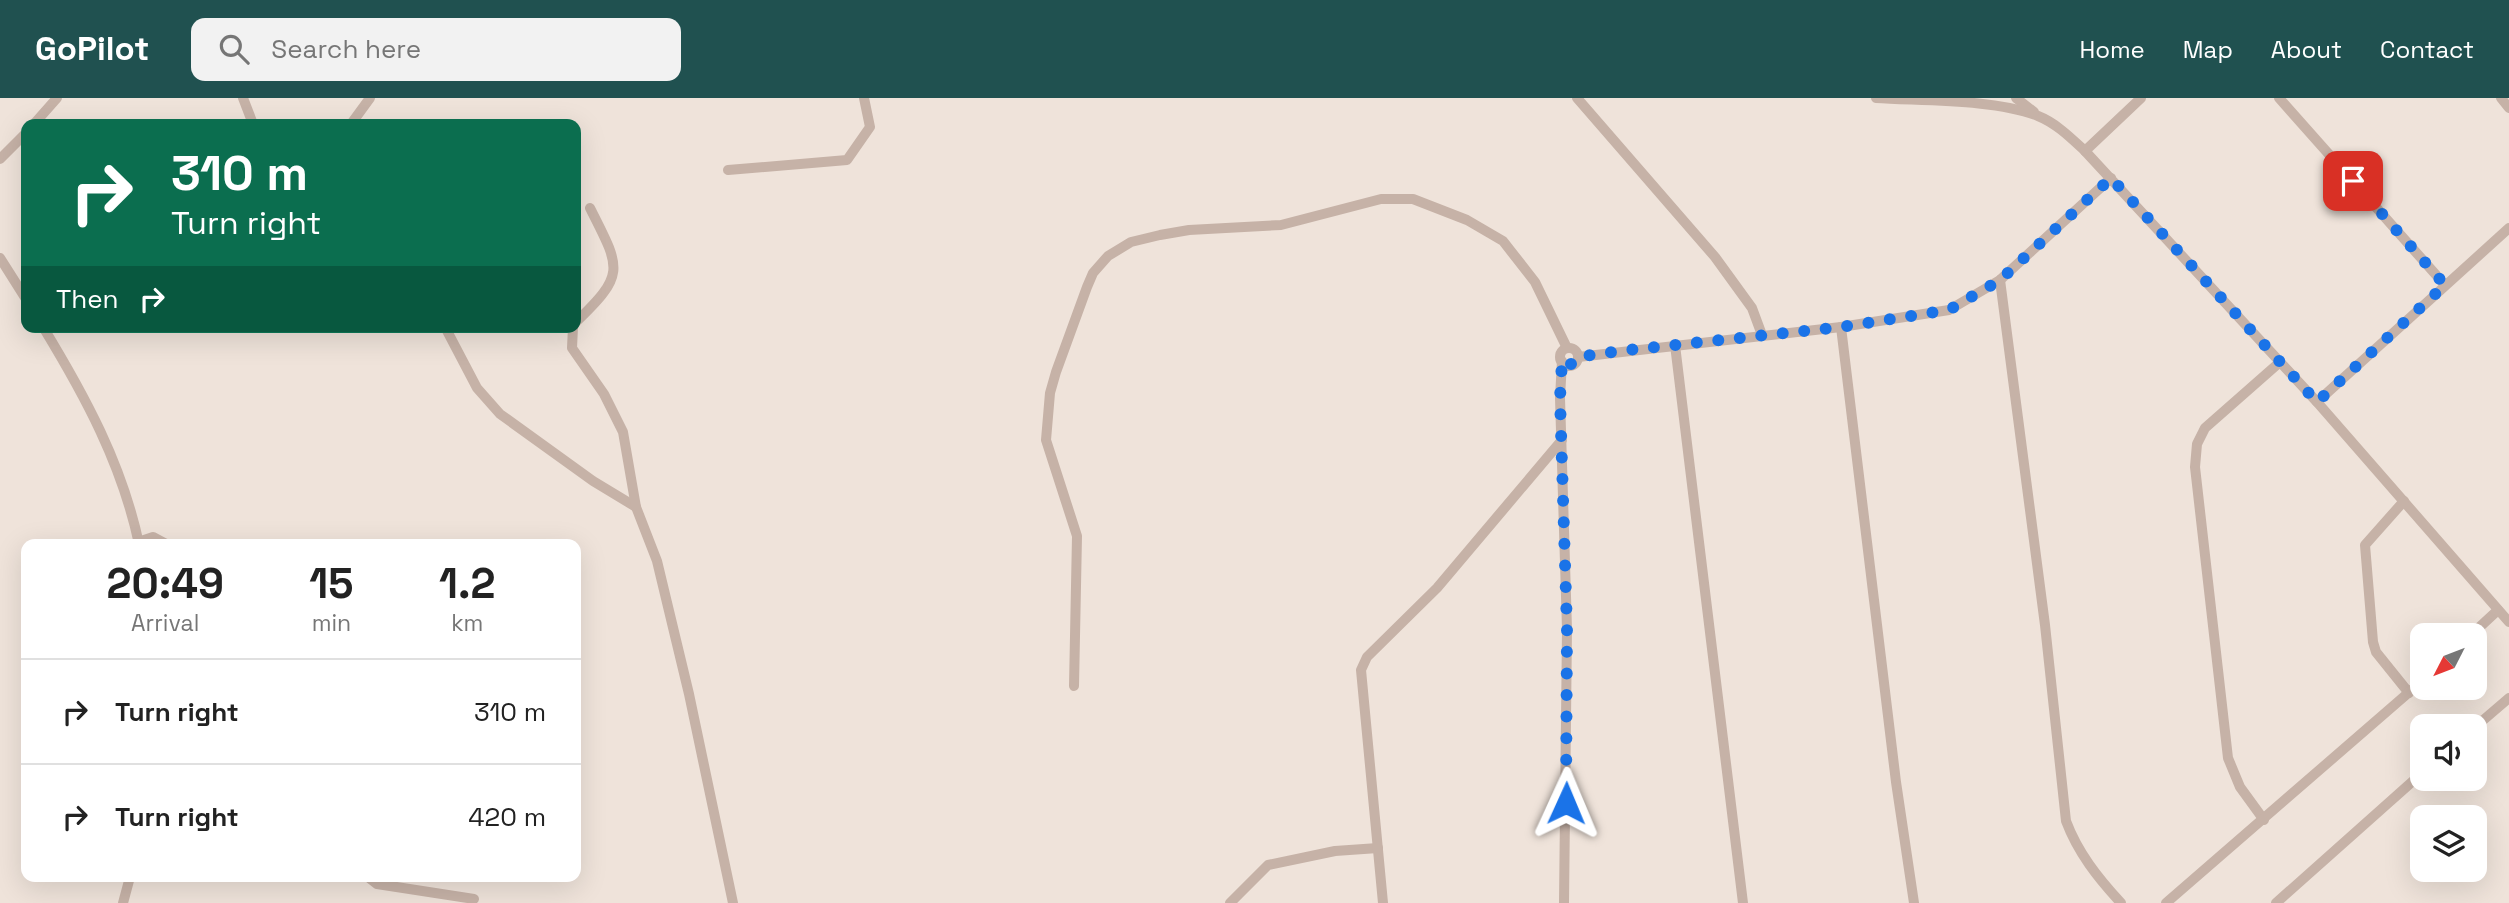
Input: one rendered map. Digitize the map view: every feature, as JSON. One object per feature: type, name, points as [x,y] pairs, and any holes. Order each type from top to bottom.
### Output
[{"type":"street","points":[[38,119],[57,98]]},
{"type":"street","points":[[243,98],[251,119]]},
{"type":"street","points":[[355,119],[370,98]]},
{"type":"street","points":[[728,170],[847,160],[870,127],[864,98]]},
{"type":"street","points":[[1577,98],[1715,257],[1752,308],[1762,335]]},
{"type":"street","points":[[1876,98],[2004,107],[2039,116]]},
{"type":"street","points":[[2016,98],[2063,131],[2111,178],[2317,402],[2509,622]]},
{"type":"street","points":[[2085,151],[2141,98]]},
{"type":"street","points":[[2279,98],[2445,285]]},
{"type":"street","points":[[2501,98],[2509,107]]},
{"type":"street","points":[[0,159],[21,137]]},
{"type":"street","points":[[1578,357],[1841,327],[1949,310],[2000,280],[2111,178]]},
{"type":"street","points":[[1074,686],[1077,536],[1046,440],[1047,426],[1050,393],[1078,310],[1093,273],[1108,257],[1131,242],[1160,235],[1189,230],[1281,225],[1381,199],[1413,199],[1467,220],[1503,241],[1535,282],[1567,348]]},
{"type":"street","points":[[581,317],[603,297],[614,278],[611,248],[590,208]]},
{"type":"street","points":[[2317,402],[2509,228]]},
{"type":"street","points":[[0,258],[21,291]]},
{"type":"street","points":[[2000,280],[2044,611],[2066,821],[2073,841],[2086,862],[2121,903]]},
{"type":"street","points":[[1841,327],[1896,782],[1914,903]]},
{"type":"street","points":[[47,333],[95,415],[122,480],[138,539]]},
{"type":"street","points":[[448,333],[477,388],[500,414],[593,481],[636,507]]},
{"type":"street","points":[[573,333],[572,348],[604,394],[623,432],[636,507],[657,561],[733,903]]},
{"type":"street","points":[[1675,345],[1742,903]]},
{"type":"street","points":[[1567,348],[1575,350],[1578,357]]},
{"type":"street","points":[[1564,903],[1568,688],[1562,352],[1567,348]]},
{"type":"street","points":[[1562,361],[1573,365],[1578,357]]},
{"type":"street","points":[[2264,820],[2240,787],[2228,758],[2195,467],[2197,444],[2205,428],[2280,362]]},
{"type":"street","points":[[1383,903],[1361,670],[1367,657],[1437,588],[1562,440]]},
{"type":"street","points":[[2166,903],[2409,693],[2376,652],[2364,552],[2370,538],[2404,500]]},
{"type":"street","points":[[2484,623],[2498,610]]},
{"type":"street","points":[[2487,717],[2509,698]]},
{"type":"street","points":[[2276,903],[2410,784]]},
{"type":"street","points":[[1230,903],[1268,865],[1335,851],[1378,848]]},
{"type":"street","points":[[123,903],[129,882]]},
{"type":"street","points":[[374,882],[474,899]]},
{"type":"route","points":[[1566,803],[1568,688],[1560,398],[1562,361],[1569,366],[1573,365],[1578,357],[1930,316],[1949,310],[1972,299],[2000,280],[2111,178],[2317,402],[2445,285],[2353,181]]}]
